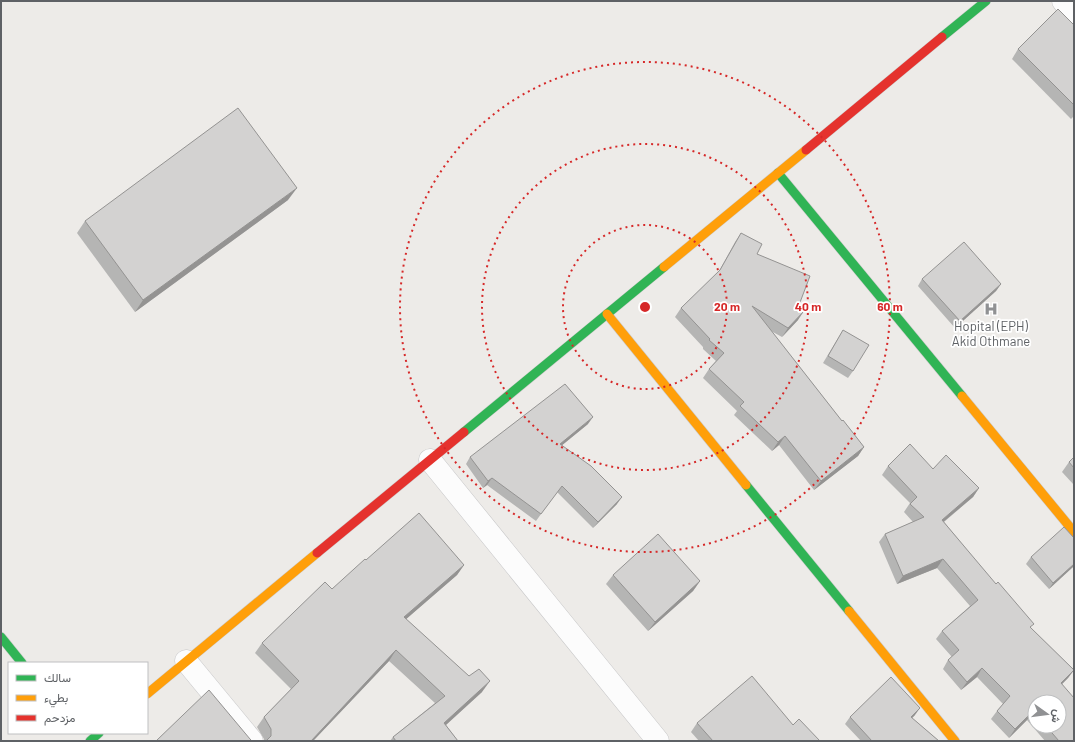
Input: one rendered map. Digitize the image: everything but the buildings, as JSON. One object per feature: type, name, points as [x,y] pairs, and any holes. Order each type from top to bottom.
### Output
[{"type":"main road","points":[[148,693],[986,1]]},
{"type":"main road","points":[[778,173],[1074,532]]},
{"type":"main road","points":[[607,314],[955,741]]},
{"type":"main road","points":[[1,637],[21,662]]},
{"type":"main road","points":[[86,740],[97,734]]},
{"type":"street","points":[[1063,1],[1074,14]]},
{"type":"street","points":[[430,460],[658,741]]},
{"type":"street","points":[[186,661],[252,741]]},
{"type":"traffic: fast","points":[[942,37],[986,1]]},
{"type":"traffic: fast","points":[[778,173],[962,396]]},
{"type":"traffic: fast","points":[[464,432],[664,267]]},
{"type":"traffic: fast","points":[[746,485],[849,611]]},
{"type":"traffic: fast","points":[[1,637],[21,662]]},
{"type":"traffic: fast","points":[[90,741],[98,734]]},
{"type":"traffic: slow","points":[[664,267],[806,150]]},
{"type":"traffic: slow","points":[[607,314],[746,485]]},
{"type":"traffic: slow","points":[[962,396],[1074,532]]},
{"type":"traffic: slow","points":[[148,693],[317,553]]},
{"type":"traffic: slow","points":[[849,611],[955,741]]},
{"type":"traffic: jam","points":[[806,150],[942,37]]},
{"type":"traffic: jam","points":[[317,553],[464,432]]},
{"type":"place","name":"Hopital (EPH) Akid Othmane","points":[[991,309]]}]
